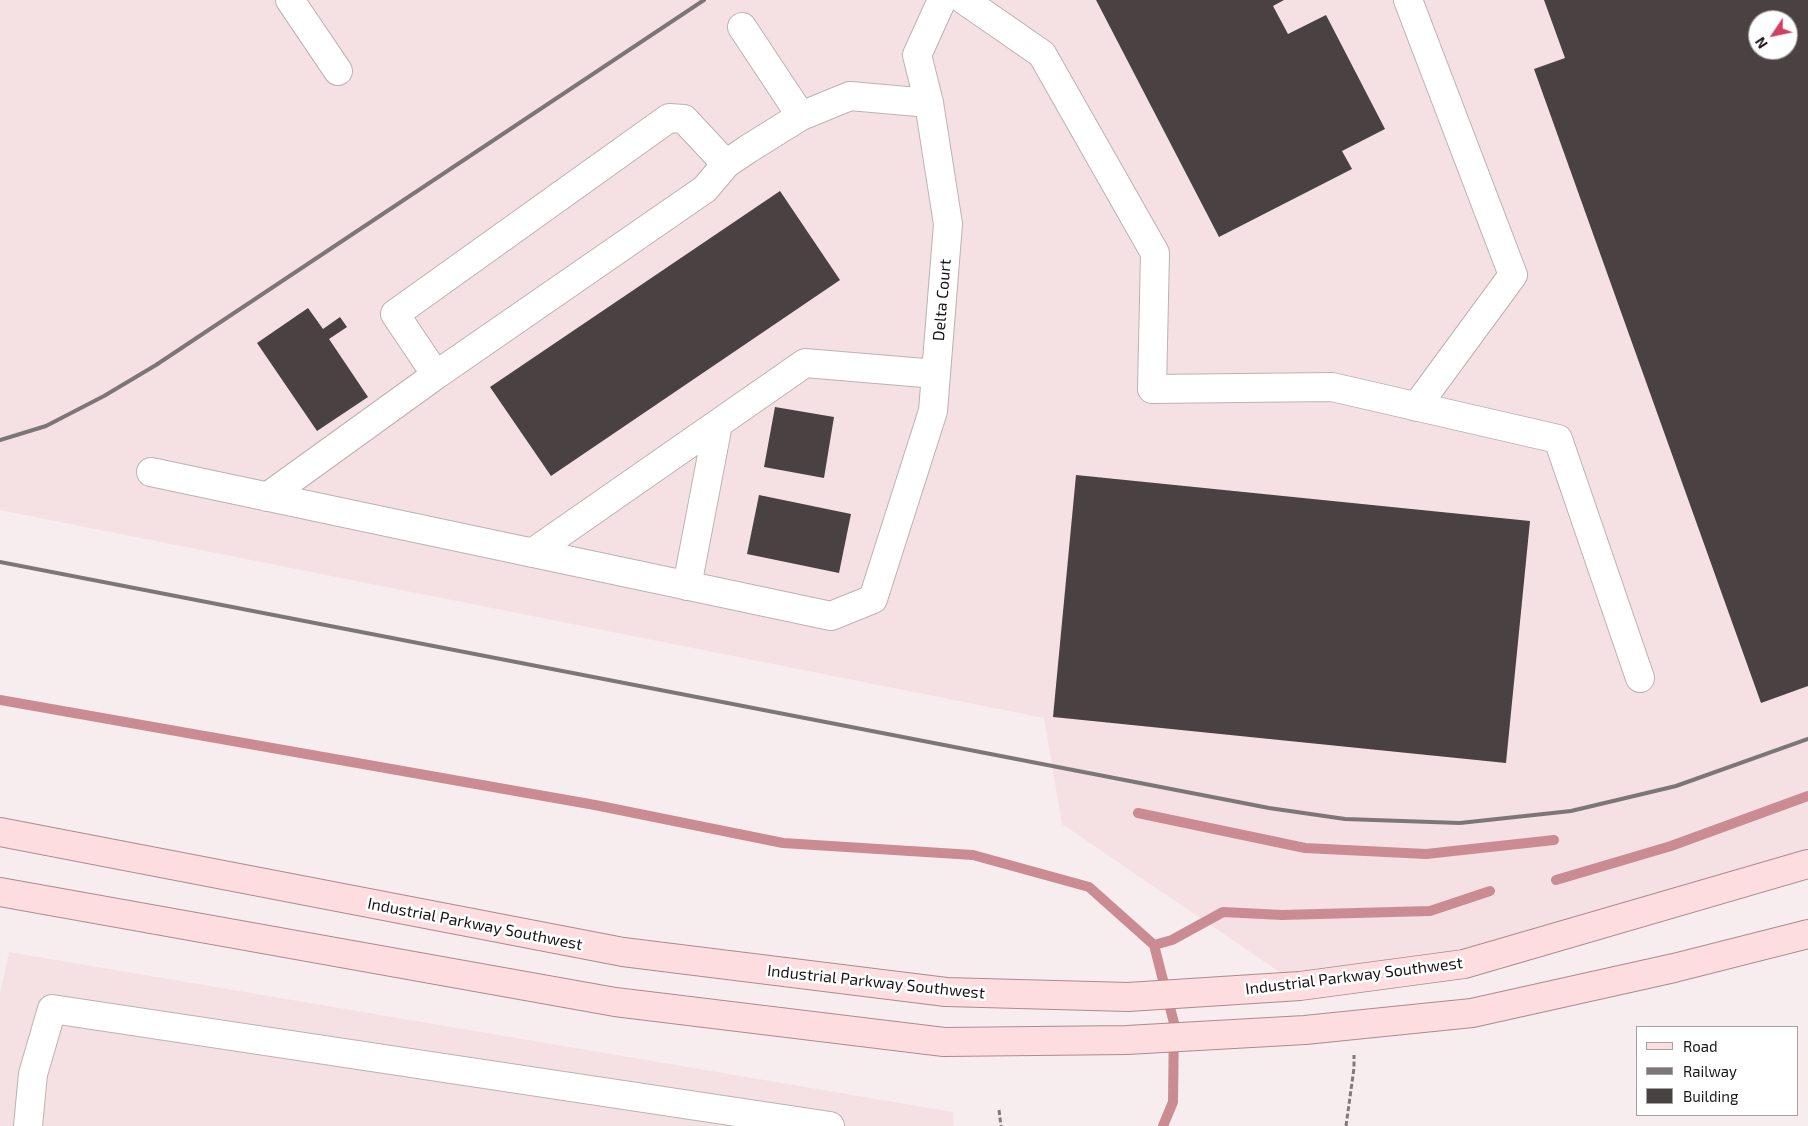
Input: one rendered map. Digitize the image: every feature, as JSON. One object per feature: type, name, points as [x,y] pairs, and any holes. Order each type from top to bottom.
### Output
[{"type":"main road","name":"Industrial Parkway Southwest","points":[[0,832],[623,952],[946,992],[1128,996],[1300,986],[1464,964],[1808,864]]},
{"type":"main road","points":[[0,892],[615,1002],[944,1042],[1127,1040],[1305,1030],[1472,1013],[1674,968],[1808,934]]},
{"type":"street","points":[[290,0],[338,71]]},
{"type":"street","name":"Delta Court","points":[[687,586],[831,616],[873,599],[933,411],[948,224],[929,103],[917,55],[942,0]]},
{"type":"street","points":[[964,0],[1042,54],[1155,253],[1152,389],[1332,387],[1558,439],[1640,678]]},
{"type":"street","points":[[1408,0],[1513,275],[1416,406]]},
{"type":"street","points":[[742,28],[800,116]]},
{"type":"street","points":[[267,497],[436,374],[705,189],[726,164],[800,116],[850,96],[929,103]]},
{"type":"street","points":[[436,374],[395,314],[669,118],[684,120],[726,164]]},
{"type":"street","points":[[532,553],[805,363],[936,374]]},
{"type":"street","points":[[151,472],[687,586],[718,424]]},
{"type":"street","points":[[28,1126],[33,1074],[52,1009],[830,1126]]},
{"type":"path","points":[[1346,1126],[1354,1068],[1353,1025]]},
{"type":"path","points":[[999,1110],[1001,1126]]},
{"type":"shaded area","points":[[0,0],[1808,0],[1808,864],[1607,924],[1300,986],[1062,824],[1044,718],[0,510]]},
{"type":"shaded area","points":[[9,952],[953,1112],[954,1126],[0,1126],[0,994]]},
{"type":"building","points":[[1096,0],[1284,0],[1273,6],[1288,34],[1326,15],[1385,129],[1342,151],[1352,169],[1219,237]]},
{"type":"building","points":[[1544,0],[1808,0],[1808,686],[1761,703],[1534,69],[1565,58]]},
{"type":"building","points":[[780,191],[840,280],[551,476],[490,387]]},
{"type":"building","points":[[308,308],[323,329],[340,317],[347,327],[329,339],[368,397],[317,431],[257,343]]},
{"type":"building","points":[[775,407],[834,417],[824,478],[764,467]]},
{"type":"building","points":[[1076,475],[1530,521],[1506,763],[1053,717]]},
{"type":"building","points":[[759,495],[851,514],[839,573],[747,554]]},
{"type":"waterway","points":[[0,700],[595,805],[783,843],[973,855],[1089,887],[1154,945],[1174,1023],[1173,1102],[1163,1126]]},
{"type":"waterway","points":[[1556,880],[1671,846],[1808,796]]},
{"type":"waterway","points":[[1138,813],[1305,848],[1426,854],[1554,840]]},
{"type":"waterway","points":[[1154,945],[1172,940],[1223,912],[1282,915],[1430,911],[1490,891]]},
{"type":"railway","points":[[0,440],[46,426],[104,396],[156,365],[704,0]]},
{"type":"railway","points":[[0,562],[1269,808],[1345,819],[1460,823],[1571,811],[1676,786],[1808,739]]}]
